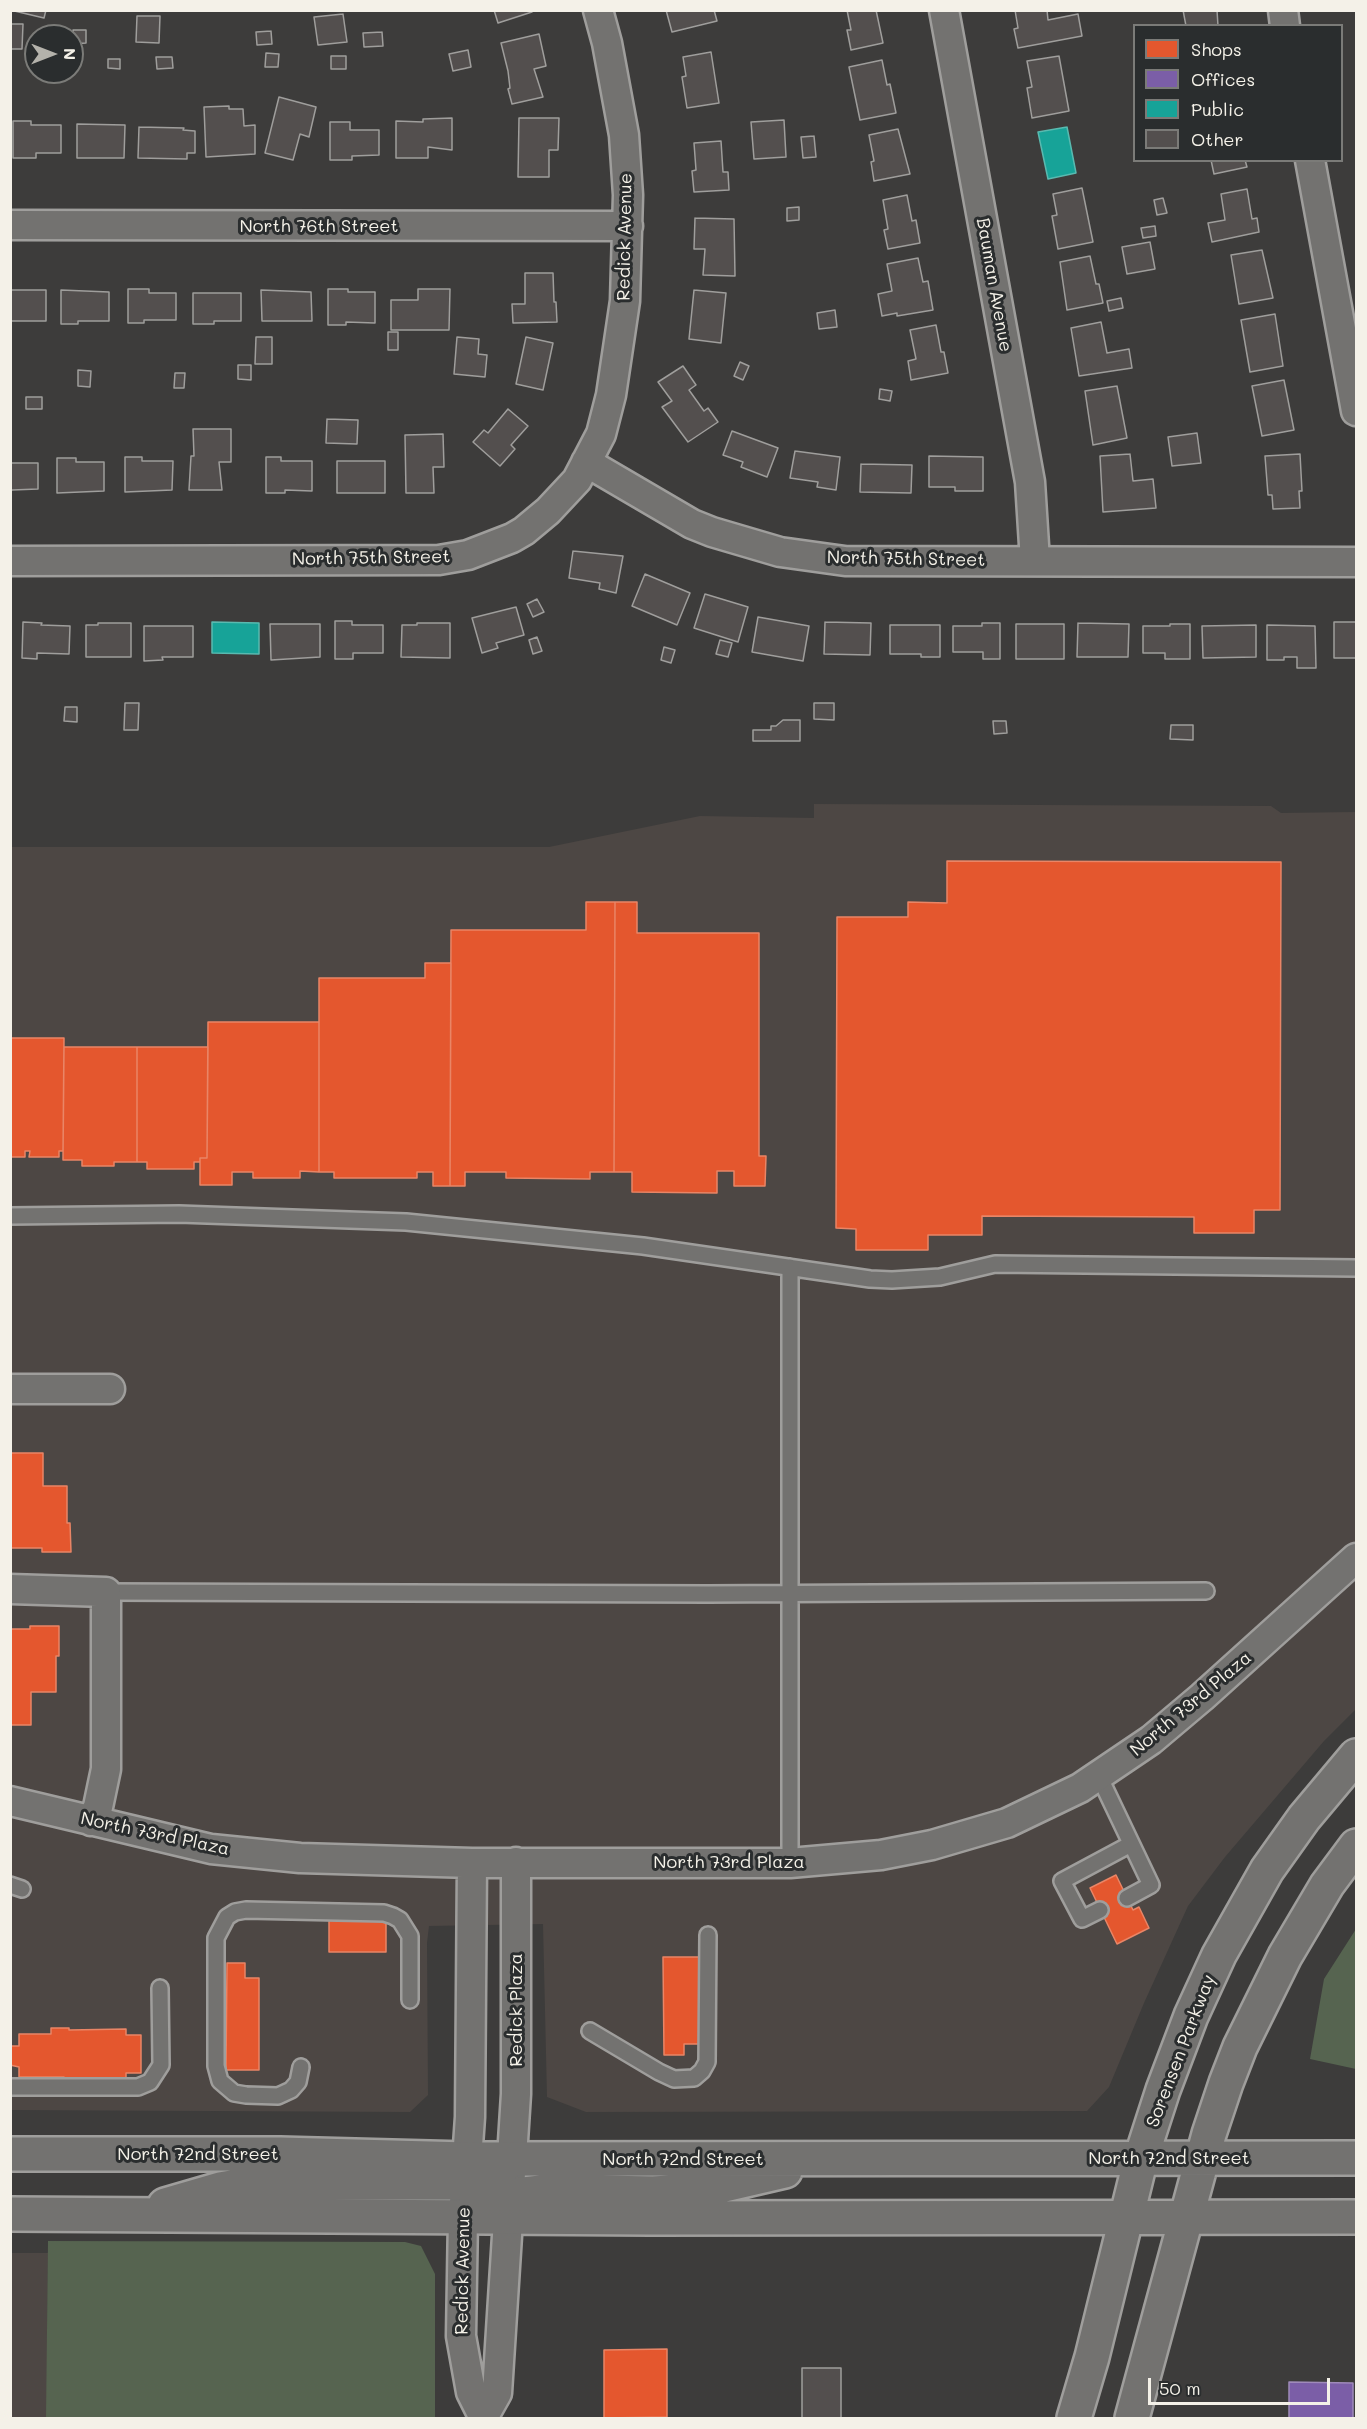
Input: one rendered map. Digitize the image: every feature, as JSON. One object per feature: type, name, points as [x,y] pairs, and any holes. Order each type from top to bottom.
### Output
[{"type":"main road","name":"Sorensen Parkway","points":[[1074,2418],[1092,2357],[1141,2158],[1160,2098],[1208,1977],[1240,1916],[1278,1854],[1356,1756]]},
{"type":"main road","points":[[1132,2418],[1202,2157],[1226,2083],[1257,2011],[1309,1914],[1356,1846]]},
{"type":"main road","name":"North 72nd Street","points":[[10,2154],[280,2154],[466,2171]]},
{"type":"main road","name":"North 72nd Street","points":[[511,2159],[1356,2158]]},
{"type":"main road","points":[[120,2214],[188,2199],[220,2189],[255,2183],[466,2171],[496,2174],[511,2159]]},
{"type":"main road","points":[[508,2206],[550,2191],[653,2193],[703,2190],[839,2159]]},
{"type":"main road","points":[[10,2214],[463,2217],[478,2204],[1126,2216],[1356,2217]]},
{"type":"street","name":"Redick Avenue","points":[[586,462],[601,434],[611,395],[625,301],[628,226],[624,135],[607,43],[598,10]]},
{"type":"street","name":"Bauman Avenue","points":[[944,10],[1030,482],[1035,561]]},
{"type":"street","points":[[1310,162],[1356,411]]},
{"type":"street","name":"North 76th Street","points":[[10,225],[628,226]]},
{"type":"street","name":"North 75th Street","points":[[10,561],[439,560],[468,555],[524,531],[570,489],[586,462],[692,524],[738,541],[780,552],[845,561],[1356,562]]},
{"type":"street","points":[[10,1389],[110,1389]]},
{"type":"street","name":"North 73rd Plaza","points":[[10,1801],[211,1849],[300,1858],[472,1863],[790,1863],[881,1855],[966,1836],[1007,1823],[1099,1776],[1151,1740],[1202,1697],[1356,1558]]},
{"type":"street","points":[[10,1589],[106,1592],[106,1769],[98,1807],[91,1821]]},
{"type":"street","name":"Redick Plaza","points":[[511,2159],[516,2094],[516,1862]]},
{"type":"street","points":[[466,2171],[471,2093],[472,1863]]},
{"type":"street","name":"Redick Avenue","points":[[484,2417],[497,2393],[511,2159]]},
{"type":"street","name":"Redick Avenue","points":[[466,2171],[461,2336],[471,2392],[484,2417]]},
{"type":"lane","points":[[10,1216],[179,1214],[406,1222],[643,1246],[870,1279],[904,1280],[940,1277],[970,1268],[995,1264],[1356,1268]]},
{"type":"lane","points":[[790,1268],[790,1863]]},
{"type":"lane","points":[[106,1592],[789,1594],[1206,1591]]},
{"type":"lane","points":[[1099,1776],[1151,1884],[1127,1898]]},
{"type":"lane","points":[[1101,1910],[1082,1919],[1062,1881],[1131,1844]]},
{"type":"lane","points":[[301,2067],[298,2082],[291,2090],[278,2096],[234,2093],[220,2081],[216,2066],[216,1938],[227,1917],[235,1912],[276,1910],[384,1913],[393,1916],[400,1920],[410,1936],[410,2000]]},
{"type":"lane","points":[[590,2031],[674,2079],[693,2078],[702,2071],[707,2062],[708,2048],[708,1935]]},
{"type":"lane","points":[[10,2087],[138,2087],[150,2082],[161,2065],[160,1988]]},
{"type":"shaded area","points":[[814,804],[1271,806],[1281,813],[1356,812],[1356,1709],[1324,1741],[1225,1857],[1188,1906],[1109,2087],[1087,2111],[586,2112],[547,2097],[543,1924],[429,1926],[427,1943],[428,2095],[410,2112],[11,2110],[11,847],[549,847],[700,816],[814,818]]},
{"type":"shaded area","points":[[11,2253],[48,2253],[47,2418],[11,2418]]},
{"type":"green space","points":[[1356,1929],[1356,2069],[1310,2059],[1324,1979]]},
{"type":"green space","points":[[48,2241],[405,2242],[421,2246],[435,2274],[435,2418],[46,2418]]},
{"type":"building: Shops","points":[[947,861],[1281,862],[1280,1210],[1254,1210],[1254,1233],[1194,1233],[1194,1217],[982,1216],[982,1235],[928,1235],[928,1250],[856,1250],[856,1229],[836,1228],[837,917],[908,917],[908,902],[947,903]]},
{"type":"building: Shops","points":[[586,902],[615,902],[614,1172],[590,1172],[590,1179],[506,1178],[506,1172],[465,1172],[465,1186],[450,1186],[451,930],[586,930]]},
{"type":"building: Shops","points":[[615,902],[637,902],[637,933],[759,933],[759,1156],[766,1156],[765,1186],[734,1186],[734,1171],[717,1171],[717,1193],[632,1192],[632,1172],[614,1172]]},
{"type":"building: Shops","points":[[425,963],[451,963],[450,1186],[433,1186],[433,1172],[417,1172],[417,1178],[334,1178],[334,1172],[319,1172],[319,978],[425,978]]},
{"type":"building: Shops","points":[[208,1022],[319,1022],[319,1172],[300,1171],[300,1178],[253,1178],[253,1172],[232,1172],[232,1185],[200,1185],[200,1158],[207,1158]]},
{"type":"building: Shops","points":[[10,1038],[64,1038],[63,1151],[59,1151],[59,1157],[29,1157],[30,1151],[25,1151],[25,1157],[10,1157]]},
{"type":"building: Shops","points":[[64,1047],[137,1047],[137,1162],[114,1162],[114,1166],[82,1166],[82,1160],[63,1160]]},
{"type":"building: Shops","points":[[137,1047],[208,1047],[207,1158],[200,1158],[200,1162],[194,1162],[194,1169],[147,1169],[147,1162],[137,1162]]},
{"type":"building: Shops","points":[[10,1453],[43,1453],[43,1486],[67,1486],[67,1523],[70,1523],[71,1552],[42,1552],[42,1548],[10,1548]]},
{"type":"building: Shops","points":[[30,1626],[59,1626],[56,1692],[31,1692],[31,1725],[10,1725],[10,1629],[30,1629]]},
{"type":"building: Shops","points":[[1116,1875],[1133,1910],[1139,1907],[1149,1928],[1117,1944],[1090,1888]]},
{"type":"building: Shops","points":[[329,1918],[386,1918],[386,1952],[329,1952]]},
{"type":"building: Shops","points":[[663,1957],[700,1957],[702,2044],[684,2044],[684,2055],[664,2055]]},
{"type":"building: Shops","points":[[227,1963],[245,1963],[245,1978],[259,1978],[259,2070],[226,2070]]},
{"type":"building: Shops","points":[[51,2028],[126,2029],[126,2035],[141,2035],[141,2073],[126,2073],[126,2079],[64,2081],[64,2077],[19,2077],[19,2067],[10,2065],[10,2046],[19,2046],[19,2034],[51,2034]]},
{"type":"building: Shops","points":[[667,2349],[667,2417],[604,2418],[604,2350]]},
{"type":"building: Offices","points":[[1289,2382],[1353,2383],[1353,2418],[1289,2418]]},
{"type":"building: Public","points":[[1067,127],[1076,173],[1048,179],[1038,132]]},
{"type":"building: Public","points":[[212,622],[259,623],[259,654],[212,653]]},
{"type":"building: Other","points":[[10,10],[46,10],[44,18]]},
{"type":"building: Other","points":[[494,10],[532,10],[532,12],[498,23]]},
{"type":"building: Other","points":[[666,10],[714,10],[717,21],[672,32]]},
{"type":"building: Other","points":[[847,10],[876,10],[883,43],[851,50],[847,30],[851,30]]},
{"type":"building: Other","points":[[1015,10],[1047,10],[1048,20],[1078,14],[1082,36],[1018,48],[1014,29],[1018,28]]},
{"type":"building: Other","points":[[1183,10],[1217,10],[1218,24],[1186,24]]},
{"type":"building: Other","points":[[343,14],[347,42],[318,45],[314,17]]},
{"type":"building: Other","points":[[137,16],[160,16],[159,43],[136,42]]},
{"type":"building: Other","points":[[10,24],[23,24],[22,49],[10,49]]},
{"type":"building: Other","points":[[84,30],[86,30],[86,43],[84,43]]},
{"type":"building: Other","points":[[271,31],[272,44],[257,45],[256,32]]},
{"type":"building: Other","points":[[382,32],[383,46],[364,47],[363,33]]},
{"type":"building: Other","points":[[539,34],[546,66],[534,69],[543,97],[512,104],[508,89],[510,88],[508,71],[501,43]]},
{"type":"building: Other","points":[[468,50],[471,67],[453,71],[449,54]]},
{"type":"building: Other","points":[[711,52],[719,103],[687,108],[682,77],[686,76],[683,57]]},
{"type":"building: Other","points":[[266,53],[279,54],[278,67],[265,67]]},
{"type":"building: Other","points":[[331,56],[346,56],[346,69],[331,69]]},
{"type":"building: Other","points":[[1059,56],[1069,111],[1032,118],[1027,88],[1032,87],[1027,61]]},
{"type":"building: Other","points":[[156,57],[172,57],[173,68],[157,69]]},
{"type":"building: Other","points":[[108,59],[120,59],[120,69],[108,68]]},
{"type":"building: Other","points":[[882,60],[896,113],[860,120],[849,67]]},
{"type":"building: Other","points":[[279,97],[316,107],[309,137],[300,134],[293,160],[265,153]]},
{"type":"building: Other","points":[[229,106],[229,109],[243,109],[244,126],[255,125],[255,154],[206,157],[204,107]]},
{"type":"building: Other","points":[[452,118],[452,150],[428,147],[428,158],[396,158],[396,121],[423,122],[423,119]]},
{"type":"building: Other","points":[[519,118],[559,118],[558,150],[549,150],[549,177],[518,177]]},
{"type":"building: Other","points":[[784,120],[786,157],[754,159],[751,122]]},
{"type":"building: Other","points":[[13,121],[31,121],[31,125],[61,125],[61,153],[36,153],[36,158],[13,158]]},
{"type":"building: Other","points":[[330,122],[350,122],[350,130],[379,130],[379,155],[352,156],[352,160],[330,160]]},
{"type":"building: Other","points":[[77,124],[125,125],[124,158],[77,158]]},
{"type":"building: Other","points":[[139,127],[184,128],[183,130],[195,131],[195,153],[187,153],[187,159],[138,158]]},
{"type":"building: Other","points":[[898,129],[910,174],[874,181],[871,162],[874,161],[869,135]]},
{"type":"building: Other","points":[[814,136],[816,157],[803,158],[801,137]]},
{"type":"building: Other","points":[[721,141],[723,172],[728,172],[729,190],[694,192],[692,171],[696,170],[694,143]]},
{"type":"building: Other","points":[[1211,162],[1246,162],[1247,167],[1214,174]]},
{"type":"building: Other","points":[[1082,188],[1093,242],[1058,249],[1052,216],[1057,215],[1053,194]]},
{"type":"building: Other","points":[[1247,189],[1252,219],[1257,218],[1259,232],[1212,242],[1208,223],[1225,220],[1221,194]]},
{"type":"building: Other","points":[[907,195],[912,221],[916,220],[920,243],[888,249],[884,230],[888,229],[883,200]]},
{"type":"building: Other","points":[[1163,198],[1167,213],[1157,215],[1154,200]]},
{"type":"building: Other","points":[[799,207],[799,220],[787,221],[787,208]]},
{"type":"building: Other","points":[[695,218],[734,219],[735,276],[703,275],[705,249],[694,249]]},
{"type":"building: Other","points":[[1155,226],[1156,236],[1143,238],[1141,228]]},
{"type":"building: Other","points":[[1150,242],[1155,269],[1127,274],[1122,247]]},
{"type":"building: Other","points":[[1262,250],[1273,298],[1239,304],[1231,255]]},
{"type":"building: Other","points":[[1090,256],[1103,303],[1067,310],[1060,262]]},
{"type":"building: Other","points":[[918,258],[923,282],[928,281],[933,310],[882,316],[878,294],[892,291],[887,264]]},
{"type":"building: Other","points":[[525,273],[553,273],[557,322],[513,323],[512,304],[525,304]]},
{"type":"building: Other","points":[[128,289],[149,289],[149,293],[176,293],[176,320],[144,320],[144,323],[128,323]]},
{"type":"building: Other","points":[[328,289],[375,292],[375,323],[346,322],[346,325],[328,325]]},
{"type":"building: Other","points":[[418,289],[450,289],[449,330],[391,330],[391,300],[418,300]]},
{"type":"building: Other","points":[[10,290],[46,290],[46,321],[10,321]]},
{"type":"building: Other","points":[[61,290],[109,292],[109,321],[78,321],[78,324],[61,324]]},
{"type":"building: Other","points":[[261,290],[311,292],[312,321],[262,321]]},
{"type":"building: Other","points":[[694,290],[726,293],[721,343],[689,339]]},
{"type":"building: Other","points":[[193,293],[241,293],[241,321],[193,324]]},
{"type":"building: Other","points":[[1121,298],[1123,308],[1109,311],[1107,301]]},
{"type":"building: Other","points":[[835,310],[837,327],[819,329],[817,313]]},
{"type":"building: Other","points":[[1275,314],[1283,366],[1250,372],[1241,320]]},
{"type":"building: Other","points":[[1101,322],[1107,353],[1129,349],[1132,368],[1079,376],[1071,328]]},
{"type":"building: Other","points":[[936,325],[948,373],[911,380],[908,361],[916,359],[910,330]]},
{"type":"building: Other","points":[[388,332],[398,332],[398,350],[388,350]]},
{"type":"building: Other","points":[[256,337],[272,337],[272,364],[255,364]]},
{"type":"building: Other","points":[[457,337],[479,339],[478,354],[487,355],[485,377],[454,374]]},
{"type":"building: Other","points":[[526,337],[553,343],[543,390],[516,384]]},
{"type":"building: Other","points":[[740,362],[749,366],[743,380],[734,376]]},
{"type":"building: Other","points":[[238,365],[251,365],[251,380],[238,379]]},
{"type":"building: Other","points":[[683,366],[696,385],[689,390],[704,411],[708,408],[718,422],[688,442],[662,407],[672,401],[658,382]]},
{"type":"building: Other","points":[[78,370],[91,371],[90,387],[78,386]]},
{"type":"building: Other","points":[[175,373],[185,373],[184,388],[174,388]]},
{"type":"building: Other","points":[[1284,380],[1294,430],[1262,436],[1252,386]]},
{"type":"building: Other","points":[[1117,386],[1127,438],[1093,445],[1085,391]]},
{"type":"building: Other","points":[[880,389],[892,391],[890,401],[879,399]]},
{"type":"building: Other","points":[[26,397],[42,397],[42,409],[26,409]]},
{"type":"building: Other","points":[[508,409],[528,426],[511,445],[515,449],[500,466],[473,442],[484,430],[488,433]]},
{"type":"building: Other","points":[[327,419],[358,420],[357,444],[326,443]]},
{"type":"building: Other","points":[[193,429],[231,429],[231,462],[219,462],[222,490],[189,490],[191,456],[194,456]]},
{"type":"building: Other","points":[[732,431],[778,448],[767,477],[741,467],[743,462],[723,455]]},
{"type":"building: Other","points":[[1197,433],[1201,463],[1172,466],[1168,437]]},
{"type":"building: Other","points":[[443,434],[444,467],[433,467],[434,493],[406,493],[405,435]]},
{"type":"building: Other","points":[[795,451],[840,457],[836,490],[817,487],[818,482],[790,478]]},
{"type":"building: Other","points":[[1130,454],[1133,481],[1153,479],[1156,508],[1103,512],[1100,456]]},
{"type":"building: Other","points":[[1300,454],[1302,491],[1299,491],[1300,508],[1273,509],[1272,495],[1268,495],[1265,456]]},
{"type":"building: Other","points":[[929,456],[983,457],[983,491],[955,491],[955,487],[929,487]]},
{"type":"building: Other","points":[[125,457],[142,457],[142,461],[173,461],[172,490],[125,492]]},
{"type":"building: Other","points":[[266,457],[281,457],[281,461],[312,461],[312,491],[285,490],[285,493],[266,493]]},
{"type":"building: Other","points":[[57,458],[76,458],[76,462],[104,462],[104,491],[57,493]]},
{"type":"building: Other","points":[[337,461],[385,461],[385,493],[337,493]]},
{"type":"building: Other","points":[[10,463],[38,463],[38,489],[10,492]]},
{"type":"building: Other","points":[[861,464],[912,465],[911,493],[860,492]]},
{"type":"building: Other","points":[[573,551],[623,556],[616,593],[599,589],[600,583],[569,578]]},
{"type":"building: Other","points":[[645,574],[690,593],[677,625],[632,606]]},
{"type":"building: Other","points":[[705,594],[748,607],[738,642],[694,628]]},
{"type":"building: Other","points":[[537,599],[544,612],[533,617],[527,604]]},
{"type":"building: Other","points":[[516,607],[524,635],[496,643],[498,648],[482,653],[472,618]]},
{"type":"building: Other","points":[[758,617],[809,626],[803,661],[752,652]]},
{"type":"building: Other","points":[[335,621],[352,621],[352,625],[383,625],[383,653],[353,653],[353,659],[335,659]]},
{"type":"building: Other","points":[[23,622],[70,626],[69,654],[37,653],[37,659],[22,658]]},
{"type":"building: Other","points":[[825,622],[871,623],[870,655],[824,654]]},
{"type":"building: Other","points":[[1334,622],[1356,622],[1356,658],[1334,658]]},
{"type":"building: Other","points":[[98,623],[131,623],[131,657],[86,657],[86,625],[98,625]]},
{"type":"building: Other","points":[[417,623],[450,623],[450,658],[401,657],[402,625],[417,625]]},
{"type":"building: Other","points":[[982,623],[1000,623],[1000,659],[983,659],[983,652],[953,652],[953,626],[982,626]]},
{"type":"building: Other","points":[[1078,623],[1129,624],[1128,657],[1077,657]]},
{"type":"building: Other","points":[[270,624],[320,624],[320,657],[271,660]]},
{"type":"building: Other","points":[[1016,624],[1064,624],[1064,659],[1016,659]]},
{"type":"building: Other","points":[[1170,624],[1190,624],[1190,659],[1165,659],[1165,653],[1143,653],[1143,626],[1170,626]]},
{"type":"building: Other","points":[[890,625],[940,625],[940,657],[921,657],[921,654],[890,654]]},
{"type":"building: Other","points":[[1256,625],[1256,657],[1203,658],[1202,626]]},
{"type":"building: Other","points":[[1267,625],[1315,626],[1316,668],[1297,668],[1297,657],[1267,660]]},
{"type":"building: Other","points":[[144,626],[193,626],[193,657],[162,657],[163,660],[144,661]]},
{"type":"building: Other","points":[[537,637],[542,651],[533,654],[529,640]]},
{"type":"building: Other","points":[[720,640],[732,643],[728,657],[716,654]]},
{"type":"building: Other","points":[[664,647],[675,650],[671,663],[661,660]]},
{"type":"building: Other","points":[[125,703],[139,703],[138,730],[124,730]]},
{"type":"building: Other","points":[[814,703],[834,703],[834,720],[814,719]]},
{"type":"building: Other","points":[[65,707],[77,707],[77,722],[64,721]]},
{"type":"building: Other","points":[[783,720],[800,720],[800,741],[753,741],[753,730],[771,730],[771,726],[776,726]]},
{"type":"building: Other","points":[[993,721],[1006,721],[1007,733],[994,734]]},
{"type":"building: Other","points":[[1171,725],[1193,725],[1193,740],[1170,739]]},
{"type":"building: Other","points":[[802,2368],[841,2368],[841,2418],[802,2418]]}]
